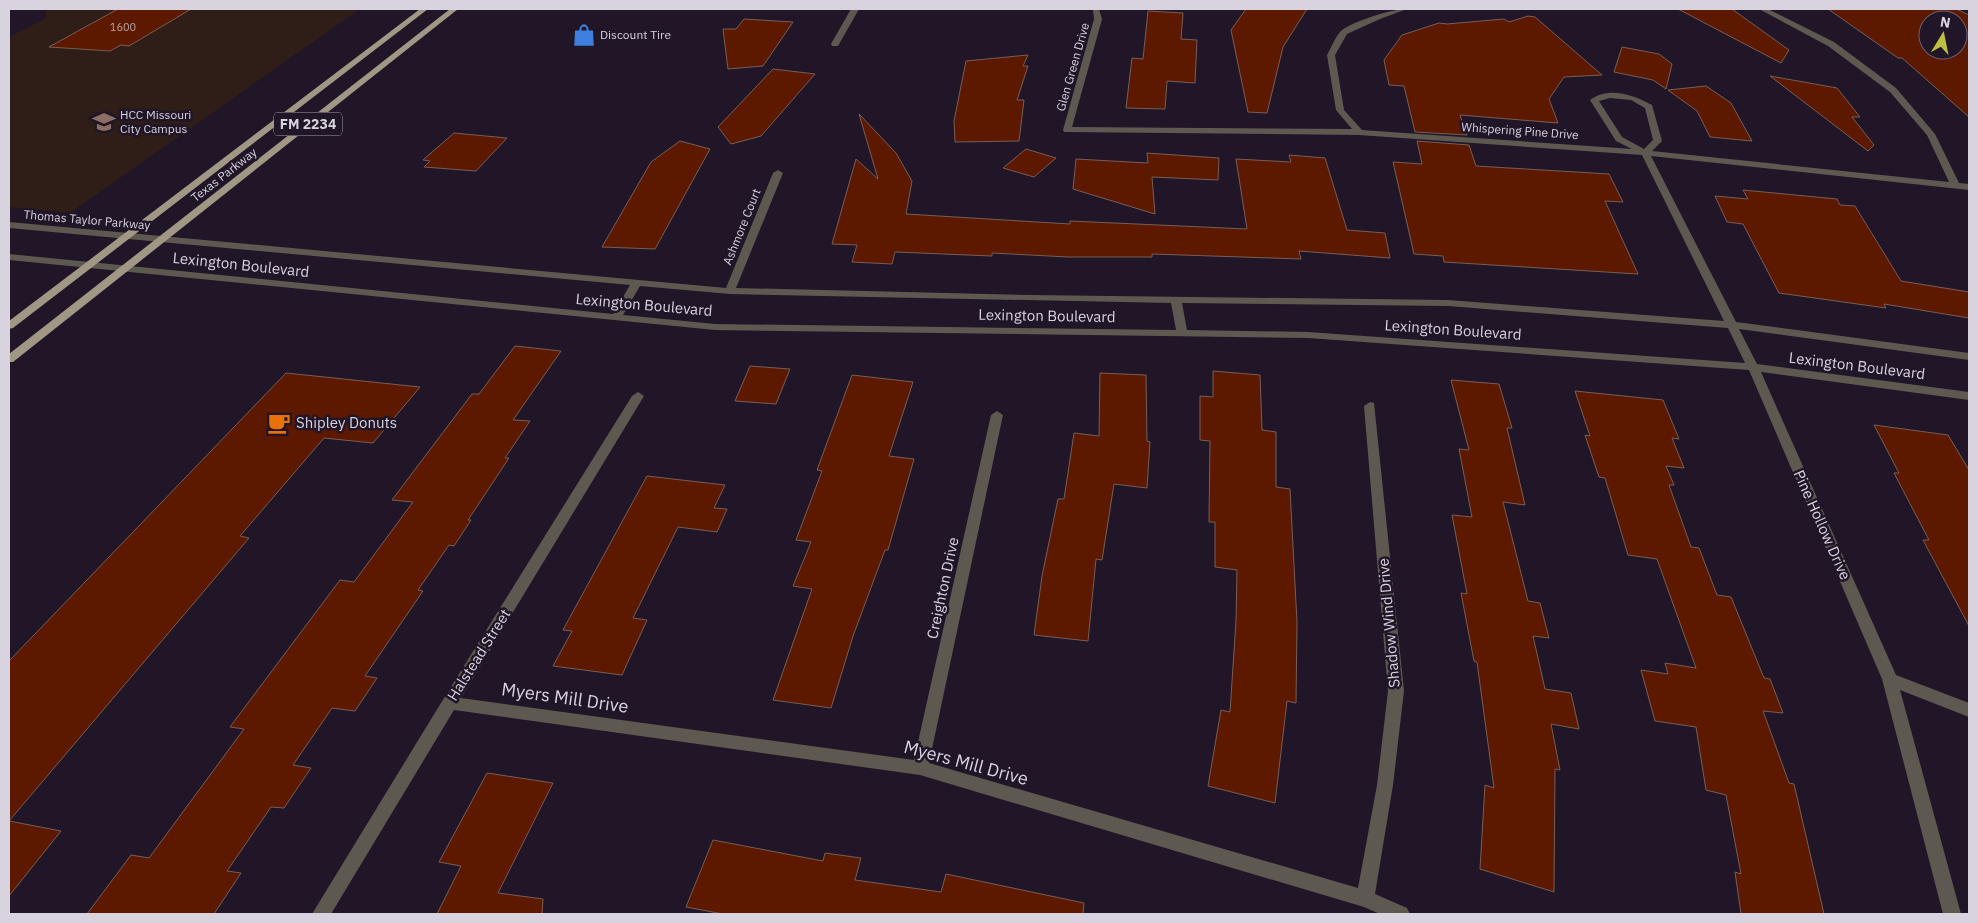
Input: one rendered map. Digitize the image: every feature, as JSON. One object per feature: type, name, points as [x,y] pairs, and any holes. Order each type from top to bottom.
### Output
[{"type":"main road","name":"Texas Parkway","points":[[9,326],[424,9]]},
{"type":"main road","name":"Texas Parkway","points":[[9,359],[124,268],[163,240],[454,9]]},
{"type":"street","points":[[835,44],[855,9]]},
{"type":"street","name":"Glen Green Drive","points":[[1067,130],[1098,19],[1096,9]]},
{"type":"street","points":[[1359,132],[1340,110],[1331,55],[1344,33],[1377,17],[1404,9]]},
{"type":"street","points":[[1763,9],[1832,44],[1893,90],[1931,134],[1955,185]]},
{"type":"street","points":[[1609,95],[1633,98],[1650,107],[1658,141],[1645,153],[1619,139],[1594,100],[1609,95]]},
{"type":"street","name":"Whispering Pine Drive","points":[[1067,130],[1359,132],[1645,153],[1969,187]]},
{"type":"street","name":"Pine Hollow Drive","points":[[1645,153],[1753,367],[1890,679],[1952,914]]},
{"type":"street","name":"Ashmore Court","points":[[730,290],[778,173]]},
{"type":"street","name":"Thomas Taylor Parkway","points":[[9,225],[163,240]]},
{"type":"street","name":"Lexington Boulevard","points":[[163,240],[730,290],[1448,303],[1732,325],[1969,356]]},
{"type":"street","points":[[9,257],[124,268]]},
{"type":"street","name":"Lexington Boulevard","points":[[124,268],[715,327],[1308,335],[1753,367],[1969,396]]},
{"type":"street","points":[[616,318],[637,283]]},
{"type":"street","points":[[1176,299],[1182,333]]},
{"type":"street","name":"Halstead Street","points":[[321,914],[638,396]]},
{"type":"street","name":"Shadow Wind Drive","points":[[1365,899],[1385,785],[1396,691],[1370,406]]},
{"type":"street","name":"Creighton Drive","points":[[920,768],[997,415]]},
{"type":"street","points":[[1890,679],[1969,710]]},
{"type":"street","name":"Myers Mill Drive","points":[[449,703],[920,768],[1365,899],[1401,914]]},
{"type":"shaded area","name":"HCC Missouri City Campus","points":[[46,9],[360,9],[70,213],[9,207],[9,37],[46,18]]},
{"type":"building","points":[[118,9],[191,9],[129,46],[121,45],[110,51],[49,47]]},
{"type":"building","points":[[1246,9],[1307,9],[1283,47],[1267,113],[1248,112],[1231,30]]},
{"type":"building","points":[[1678,9],[1732,9],[1789,50],[1781,63]]},
{"type":"building","points":[[1828,9],[1958,10],[1918,10],[1918,60],[1968,60],[1969,15],[1969,117],[1902,58],[1898,58]]},
{"type":"building","points":[[1148,11],[1183,13],[1181,39],[1197,40],[1195,83],[1167,81],[1165,109],[1126,108],[1132,58],[1143,59]]},
{"type":"building","points":[[1528,16],[1535,17],[1602,75],[1564,77],[1549,99],[1558,123],[1460,115],[1467,135],[1415,132],[1404,86],[1389,85],[1384,60],[1402,35],[1439,23],[1504,19],[1509,22]]},
{"type":"building","points":[[744,19],[793,22],[763,66],[728,69],[723,29],[736,29]]},
{"type":"building","points":[[1622,47],[1659,54],[1672,64],[1666,89],[1653,80],[1614,72]]},
{"type":"building","points":[[1028,55],[1023,66],[1028,66],[1017,100],[1024,100],[1019,141],[955,142],[954,121],[966,61]]},
{"type":"building","points":[[773,69],[815,74],[761,136],[731,144],[718,127]]},
{"type":"building","points":[[1770,76],[1837,88],[1860,117],[1852,117],[1874,145],[1868,151]]},
{"type":"building","points":[[1706,86],[1731,103],[1752,141],[1710,137],[1697,111],[1668,90]]},
{"type":"building","points":[[859,114],[896,153],[912,181],[906,214],[1070,224],[1070,221],[1247,229],[1236,159],[1291,162],[1289,155],[1325,158],[1347,230],[1385,233],[1390,258],[1299,251],[1301,259],[1152,254],[1152,257],[1068,257],[992,253],[992,256],[895,252],[892,264],[852,262],[857,245],[832,244],[856,159],[878,179]]},
{"type":"building","points":[[454,133],[507,138],[476,171],[424,167],[430,161],[423,160]]},
{"type":"building","points":[[680,141],[710,149],[655,249],[602,247],[651,162]]},
{"type":"building","points":[[1417,141],[1469,145],[1476,166],[1609,174],[1623,202],[1605,201],[1638,274],[1444,262],[1443,256],[1414,254],[1393,162],[1422,164]]},
{"type":"building","points":[[1026,149],[1056,158],[1034,177],[1003,168]]},
{"type":"building","points":[[1147,153],[1219,158],[1218,180],[1152,177],[1155,214],[1073,189],[1076,159],[1148,163]]},
{"type":"building","points":[[1743,190],[1837,199],[1840,205],[1855,206],[1901,281],[1969,292],[1969,318],[1884,304],[1886,308],[1779,293],[1743,224],[1727,222],[1715,196],[1748,199]]},
{"type":"building","points":[[515,346],[561,351],[513,420],[530,421],[505,458],[509,458],[468,520],[471,520],[454,546],[449,545],[418,590],[423,591],[365,676],[377,678],[355,711],[332,708],[293,765],[311,768],[284,808],[271,807],[227,871],[241,873],[214,914],[87,914],[131,855],[149,858],[244,729],[230,727],[340,580],[354,582],[413,502],[392,500],[472,394],[479,394]]},
{"type":"building","points":[[750,366],[790,369],[776,404],[735,401]]},
{"type":"building","points":[[1213,371],[1260,375],[1262,430],[1276,432],[1276,487],[1290,489],[1297,622],[1296,703],[1287,701],[1275,803],[1208,786],[1221,710],[1230,712],[1236,621],[1237,570],[1215,567],[1215,522],[1209,522],[1210,441],[1200,440],[1200,396],[1213,397]]},
{"type":"building","points":[[286,373],[420,387],[373,443],[324,438],[240,536],[249,538],[9,821],[9,661]]},
{"type":"building","points":[[1100,373],[1146,375],[1147,441],[1150,442],[1147,488],[1114,484],[1102,560],[1096,559],[1088,641],[1034,635],[1042,576],[1058,499],[1064,499],[1074,433],[1099,436]]},
{"type":"building","points":[[852,375],[913,382],[889,456],[914,459],[888,550],[885,550],[853,636],[831,708],[773,700],[812,589],[793,586],[811,542],[796,540],[822,471],[817,470]]},
{"type":"building","points":[[1451,380],[1499,384],[1512,428],[1507,428],[1525,505],[1503,502],[1528,601],[1540,603],[1549,638],[1533,636],[1545,689],[1571,693],[1579,729],[1551,724],[1560,770],[1555,769],[1554,892],[1480,869],[1485,785],[1494,788],[1477,662],[1474,661],[1461,593],[1467,594],[1452,515],[1472,517],[1459,449],[1469,450]]},
{"type":"building","points":[[1575,391],[1663,400],[1679,439],[1672,438],[1684,468],[1666,466],[1674,485],[1669,485],[1691,547],[1699,548],[1717,595],[1731,597],[1764,678],[1770,679],[1783,713],[1763,711],[1789,783],[1794,784],[1824,914],[1741,914],[1735,872],[1741,874],[1726,795],[1706,790],[1696,727],[1655,721],[1641,670],[1668,674],[1665,663],[1696,668],[1657,559],[1628,555],[1605,478],[1599,477],[1585,435],[1590,436]]},
{"type":"building","points":[[1874,425],[1948,435],[1969,470],[1969,626],[1923,540],[1929,540],[1894,473],[1899,473]]},
{"type":"building","points":[[647,476],[725,485],[714,508],[727,509],[717,532],[678,527],[633,618],[647,620],[622,675],[553,666],[572,631],[563,630]]},
{"type":"building","points":[[487,773],[553,783],[498,893],[543,899],[542,914],[437,914],[461,866],[439,862]]},
{"type":"building","points":[[9,821],[61,831],[9,896]]},
{"type":"building","points":[[713,840],[823,861],[825,853],[861,858],[855,880],[941,892],[946,874],[1084,903],[1083,914],[723,914],[686,907]]},
{"type":"place","name":"Discount Tire","points":[[584,35]]},
{"type":"place","name":"HCC Missouri City Campus","points":[[104,122]]},
{"type":"place","name":"Shipley Donuts","points":[[279,423]]}]
